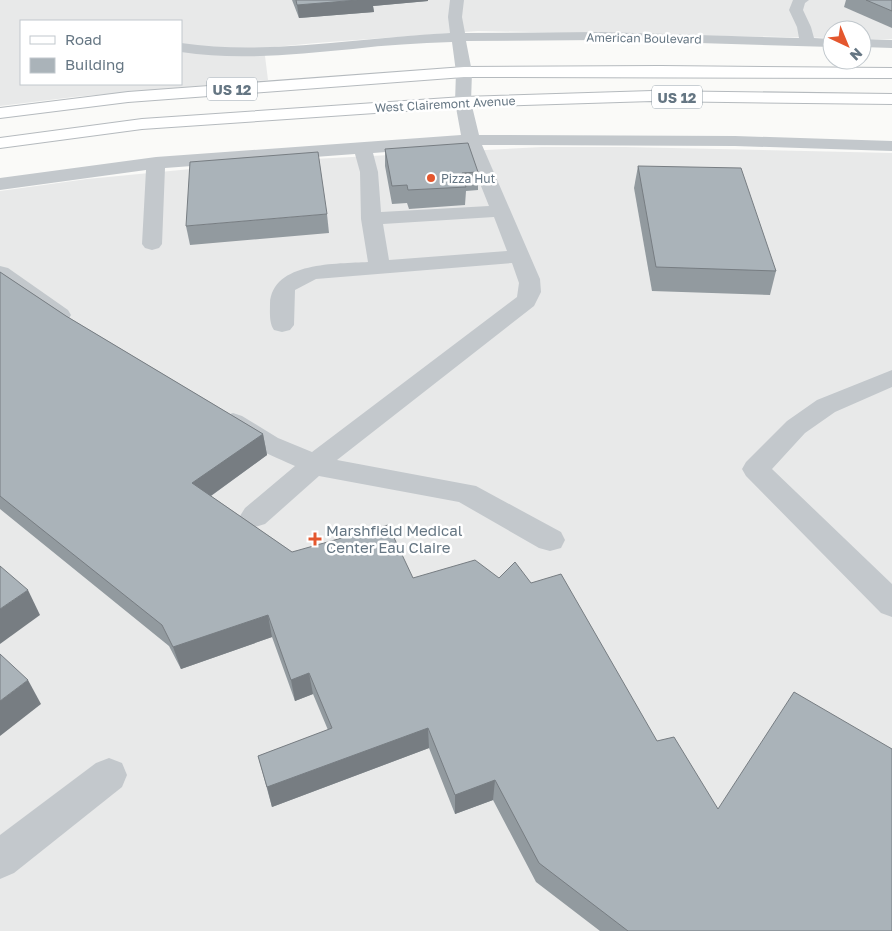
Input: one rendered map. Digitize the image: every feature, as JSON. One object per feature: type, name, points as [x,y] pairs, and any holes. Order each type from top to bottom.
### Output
[{"type":"main road","name":"West Clairemont Avenue","points":[[0,113],[128,97],[464,72],[892,73]]},
{"type":"main road","points":[[142,124],[268,102],[409,91],[442,83],[464,72]]},
{"type":"main road","points":[[463,102],[494,91],[508,89],[795,72]]},
{"type":"main road","name":"West Clairemont Avenue","points":[[0,143],[142,124],[463,102],[652,96],[892,99]]},
{"type":"street","points":[[255,516],[315,464],[526,301],[531,290],[520,256],[471,140],[463,102],[464,72],[455,17],[457,0]]},
{"type":"street","points":[[802,0],[799,1],[796,10],[804,28],[807,42]]},
{"type":"street","name":"American Boulevard","points":[[182,47],[213,52],[281,52],[395,40],[457,37],[601,36],[822,43]]},
{"type":"street","points":[[872,44],[892,44]]},
{"type":"street","points":[[0,184],[156,163],[471,140],[735,141],[892,146]]},
{"type":"street","points":[[363,148],[369,172],[369,203],[380,268]]},
{"type":"street","points":[[152,244],[156,163]]},
{"type":"street","points":[[371,219],[501,211]]},
{"type":"street","points":[[282,325],[282,291],[290,280],[313,273],[520,256]]},
{"type":"street","points":[[0,273],[82,331]]},
{"type":"street","points":[[892,378],[826,406],[796,427],[756,469],[892,604]]},
{"type":"street","points":[[209,408],[269,444],[315,464],[354,474],[466,494],[550,540]]},
{"type":"street","points":[[0,859],[108,775]]},
{"type":"shaded area","points":[[0,0],[892,0],[892,39],[872,39],[872,20],[822,20],[822,38],[478,31],[264,48],[268,80],[74,97],[0,106]]},
{"type":"shaded area","name":"Marshfield Medical Center Eau Claire","points":[[542,147],[892,153],[892,931],[0,931],[0,191],[87,179],[275,161]]},
{"type":"building","points":[[296,0],[358,0],[297,5]]},
{"type":"building","points":[[866,0],[892,0],[892,11]]},
{"type":"building","points":[[468,143],[478,172],[462,173],[466,187],[408,190],[407,185],[392,186],[385,149]]},
{"type":"building","points":[[318,152],[327,214],[186,226],[190,162]]},
{"type":"building","points":[[638,166],[741,168],[776,271],[656,267]]},
{"type":"building","points":[[0,272],[66,316],[263,434],[192,483],[292,552],[388,525],[413,578],[475,560],[499,578],[515,562],[531,583],[561,574],[657,741],[674,737],[718,809],[794,692],[892,749],[892,931],[628,931],[539,863],[495,780],[455,795],[428,728],[267,787],[258,756],[332,728],[309,673],[291,680],[268,615],[173,647],[162,625],[0,496]]},
{"type":"building","points":[[0,566],[28,590],[0,609]]},
{"type":"building","points":[[0,654],[28,680],[0,701]]},
{"type":"place","name":"Pizza Hut","points":[[431,178]]},
{"type":"place","name":"Marshfield Medical Center Eau Claire","points":[[315,539]]}]
